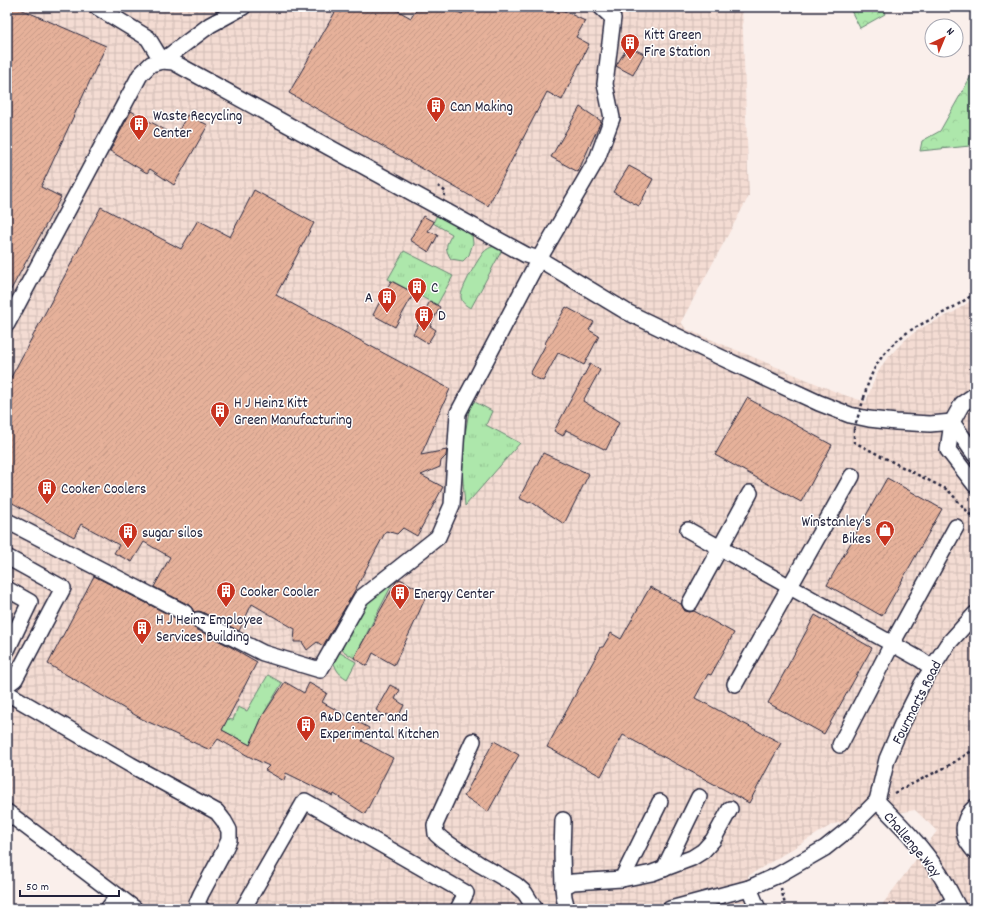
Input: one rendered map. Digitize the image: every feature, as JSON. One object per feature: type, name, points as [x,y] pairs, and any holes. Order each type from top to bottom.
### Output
[{"type":"street","points":[[97,7],[148,38],[162,61]]},
{"type":"street","points":[[7,324],[140,75],[152,64],[162,61],[210,25],[243,7]]},
{"type":"street","points":[[7,521],[263,653],[320,670],[361,598],[438,537],[452,505],[458,413],[539,259],[597,159],[612,118],[606,84],[613,18],[601,7]]},
{"type":"street","points":[[162,61],[173,62],[526,255],[539,259],[627,312],[819,403],[850,415],[869,419],[930,424],[952,422]]},
{"type":"street","points":[[975,395],[962,404],[952,422],[948,450],[975,485]]},
{"type":"street","points":[[952,422],[975,455]]},
{"type":"street","points":[[735,684],[852,476]]},
{"type":"street","points":[[690,603],[750,493]]},
{"type":"street","points":[[840,744],[892,644],[956,527]]},
{"type":"street","points":[[688,530],[932,668]]},
{"type":"street","points":[[7,557],[64,588],[15,679],[7,684]]},
{"type":"street","points":[[7,589],[30,602],[7,650]]},
{"type":"street","name":"Fourmarts Road","points":[[877,801],[887,759],[902,724],[922,684],[947,645],[975,614]]},
{"type":"street","points":[[7,693],[131,765],[217,812],[229,830],[229,840],[197,903],[199,908],[202,909]]},
{"type":"street","points":[[473,741],[435,825],[436,834],[479,864],[516,885],[525,893],[535,909]]},
{"type":"street","points":[[664,869],[699,797]]},
{"type":"street","points":[[243,909],[305,801],[466,893],[458,909]]},
{"type":"street","points":[[670,909],[749,888],[778,875],[824,848],[850,828],[877,801]]},
{"type":"street","name":"Challenge Way","points":[[877,801],[907,831],[925,853],[941,876],[957,905]]},
{"type":"street","points":[[622,879],[660,802]]},
{"type":"street","points":[[975,807],[966,819],[964,829],[967,841],[975,852]]},
{"type":"street","points":[[564,887],[574,882],[622,879],[652,873],[692,858],[703,851],[713,840],[730,809]]},
{"type":"street","points":[[8,816],[134,909]]},
{"type":"street","points":[[562,820],[564,897],[567,909]]},
{"type":"street","points":[[749,888],[758,909]]},
{"type":"street","points":[[108,909],[117,897]]},
{"type":"street","points":[[942,909],[957,905]]},
{"type":"path","points":[[438,186],[446,192],[443,198]]},
{"type":"path","points":[[975,294],[942,314],[911,330],[890,347],[882,356],[866,387],[854,428],[854,442],[948,490],[975,520]]},
{"type":"path","points":[[877,801],[948,766],[975,749]]},
{"type":"path","points":[[778,875],[786,909]]},
{"type":"shaded area","points":[[7,7],[742,7],[749,196],[681,322],[686,329],[841,394],[866,402],[877,374],[885,361],[905,340],[915,332],[954,312],[975,298],[975,909],[879,909],[937,831],[915,810],[833,824],[748,876],[751,909],[125,909],[7,816]]},
{"type":"green space","points":[[849,7],[882,7],[885,14],[860,28]]},
{"type":"green space","points":[[975,69],[975,134],[971,138],[970,146],[920,151],[922,141],[940,131]]},
{"type":"green space","points":[[438,213],[467,229],[472,235],[473,243],[469,255],[463,261],[451,259],[447,252],[448,241],[452,234],[433,223]]},
{"type":"green space","points":[[494,246],[503,248],[471,308],[463,303],[461,293],[474,267],[484,252]]},
{"type":"green space","points":[[404,251],[453,276],[437,305],[388,279]]},
{"type":"green space","points":[[471,400],[492,411],[486,425],[520,443],[465,506],[461,457]]},
{"type":"green space","points":[[395,579],[354,658],[339,648],[365,602]]},
{"type":"green space","points":[[337,651],[356,662],[347,679],[338,672],[334,665],[332,657]]},
{"type":"green space","points":[[268,675],[282,683],[263,715],[250,745],[222,730],[227,719],[233,720],[238,707],[247,711]]},
{"type":"building","points":[[7,7],[16,7],[106,46],[41,187],[61,197],[7,297]]},
{"type":"building","name":"Can Making","points":[[338,7],[391,7],[411,18],[418,7],[447,7],[462,14],[467,7],[556,7],[585,21],[576,37],[589,44],[562,100],[547,92],[488,206],[289,93]]},
{"type":"building","name":"Kitt Green Fire Station","points":[[628,46],[644,54],[633,75],[616,66]]},
{"type":"building","points":[[580,107],[601,121],[578,172],[551,157]]},
{"type":"building","points":[[131,111],[176,136],[187,115],[208,125],[174,185],[150,169],[147,173],[110,151]]},
{"type":"building","points":[[629,166],[653,179],[639,206],[613,192]]},
{"type":"building","name":"H J Heinz Kitt Green Manufacturing","points":[[254,190],[314,223],[276,295],[450,389],[421,455],[447,450],[446,456],[441,461],[440,467],[421,475],[443,487],[417,536],[403,528],[397,534],[386,531],[354,592],[323,646],[317,642],[307,650],[302,642],[294,642],[295,629],[252,604],[239,631],[202,612],[194,612],[189,605],[154,587],[170,557],[144,542],[132,562],[114,553],[119,545],[81,524],[74,537],[7,500],[7,385],[101,207],[181,249],[198,220],[230,237]]},
{"type":"building","points":[[423,216],[434,222],[428,231],[438,235],[429,252],[410,240]]},
{"type":"building","points":[[391,281],[414,293],[395,327],[373,315]]},
{"type":"building","points":[[430,301],[440,307],[430,326],[436,330],[428,343],[413,334]]},
{"type":"building","points":[[566,307],[594,322],[589,330],[599,336],[584,365],[558,353],[543,381],[530,374],[546,344],[545,343]]},
{"type":"building","points":[[590,364],[600,370],[583,401],[619,423],[606,450],[566,430],[563,436],[554,431]]},
{"type":"building","points":[[747,398],[832,445],[801,502],[715,455]]},
{"type":"building","points":[[543,453],[589,474],[564,524],[530,501],[529,503],[519,498]]},
{"type":"building","name":"Winstanley's Bikes","points":[[887,478],[942,509],[882,616],[827,585]]},
{"type":"building","name":"H J Heinz Employee Services Building","points":[[94,576],[181,621],[189,621],[194,628],[257,662],[222,730],[250,745],[263,715],[285,682],[304,693],[309,683],[327,693],[322,702],[369,728],[362,741],[393,758],[365,814],[334,794],[333,796],[286,773],[284,781],[265,770],[269,766],[218,739],[210,750],[142,719],[48,664]]},
{"type":"building","name":"Energy Center","points":[[400,579],[427,594],[394,665],[373,653],[367,666],[354,658],[396,582]]},
{"type":"building","points":[[650,587],[681,604],[685,611],[694,611],[734,633],[711,675],[708,674],[695,698],[781,743],[749,803],[623,735],[601,776],[547,747],[601,647],[603,647],[611,633],[621,639]]},
{"type":"building","points":[[815,615],[872,648],[824,734],[768,703]]},
{"type":"building","points":[[390,685],[400,690],[395,699],[404,705],[397,720],[387,714],[385,716],[376,710]]},
{"type":"building","points":[[494,741],[519,755],[488,812],[464,796]]},
{"type":"place","name":"Kitt Green Fire Station","points":[[630,60]]},
{"type":"place","name":"Can Making","points":[[436,123]]},
{"type":"place","name":"Waste Recycling Center","points":[[139,141]]},
{"type":"place","name":"C","points":[[417,304]]},
{"type":"place","name":"A","points":[[387,314]]},
{"type":"place","name":"D","points":[[424,332]]},
{"type":"place","name":"H J Heinz Kitt Green Manufacturing","points":[[220,428]]},
{"type":"place","name":"Cooker Coolers","points":[[47,505]]},
{"type":"place","name":"Winstanley's Bikes","points":[[885,547]]},
{"type":"place","name":"sugar silos","points":[[128,549]]},
{"type":"place","name":"Cooker Cooler","points":[[226,608]]},
{"type":"place","name":"Energy Center","points":[[400,610]]},
{"type":"place","name":"H J Heinz Employee Services Building","points":[[142,645]]},
{"type":"place","name":"R&D Center and Experimental Kitchen","points":[[306,742]]}]
